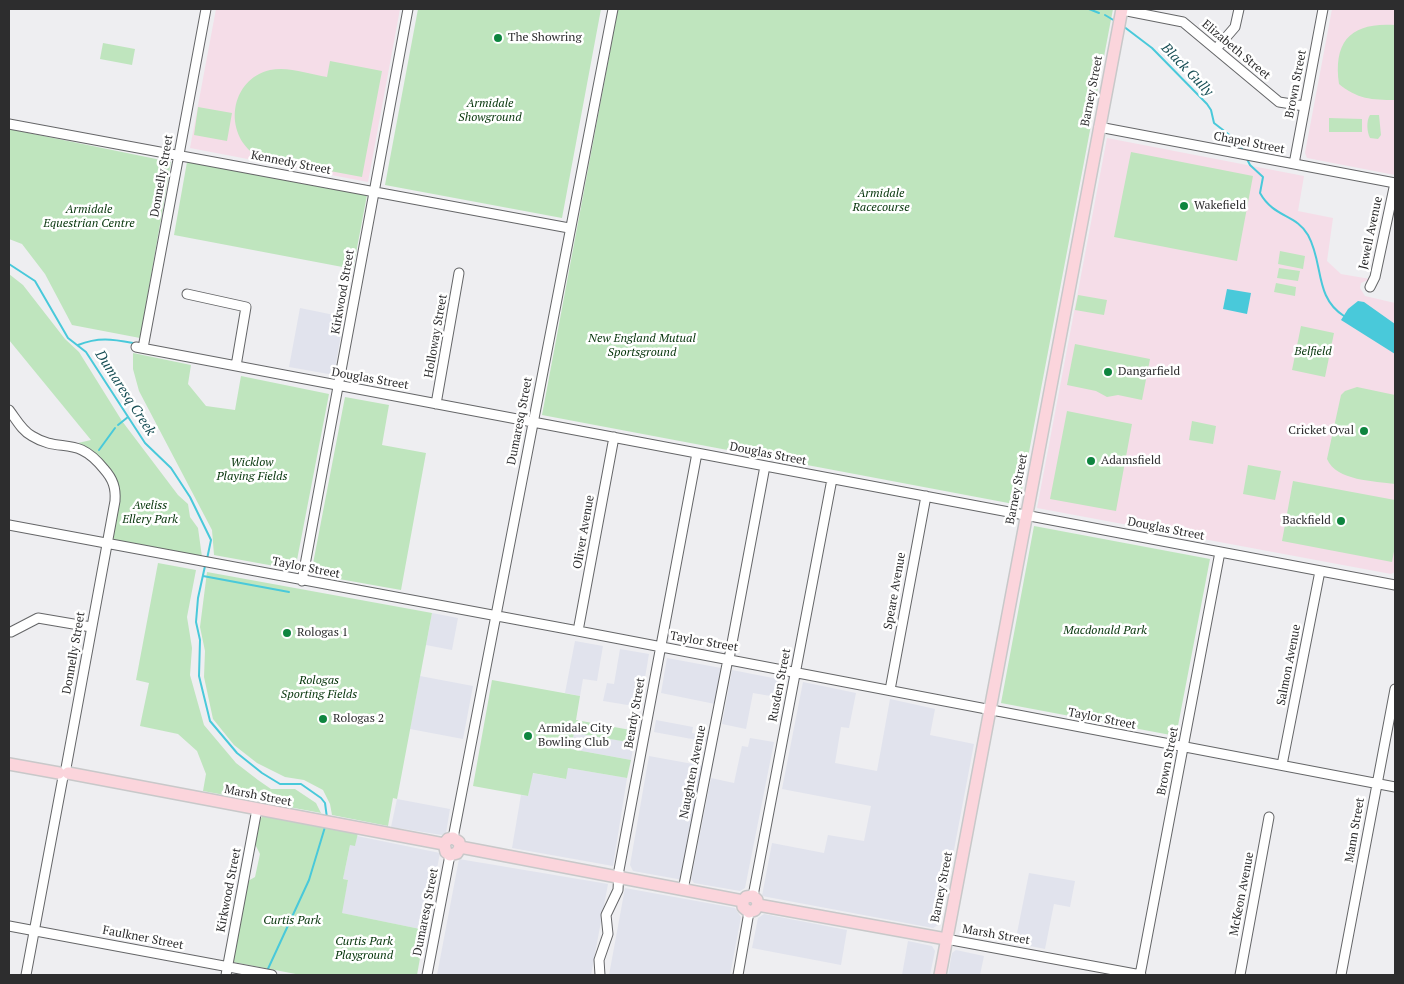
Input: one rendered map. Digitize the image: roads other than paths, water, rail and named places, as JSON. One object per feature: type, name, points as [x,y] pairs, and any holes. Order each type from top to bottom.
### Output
[{"type":"main road","name":"Barney Street","points":[[940,975],[1120,17]]},
{"type":"main road","name":"Marsh Street","points":[[9,764],[64,772],[356,829],[452,843],[566,868],[946,940]]},
{"type":"main road","points":[[450,855],[457,853],[452,843]]},
{"type":"street","name":"Donnelly Street","points":[[140,348],[206,9]]},
{"type":"street","name":"Kirkwood Street","points":[[302,580],[408,9]]},
{"type":"street","name":"Dumaresq Street","points":[[452,843],[569,228],[613,9]]},
{"type":"street","points":[[1216,49],[1235,27],[1239,9]]},
{"type":"street","name":"Brown Street","points":[[1294,164],[1323,9]]},
{"type":"street","name":"Elizabeth Street","points":[[1120,17],[1183,22],[1279,102],[1304,106]]},
{"type":"street","name":"Kennedy Street","points":[[9,124],[569,228]]},
{"type":"street","name":"Chapel Street","points":[[1099,127],[1395,183]]},
{"type":"street","name":"Jewell Avenue","points":[[1370,287],[1375,277],[1395,183]]},
{"type":"street","name":"Holloway Street","points":[[436,404],[459,273]]},
{"type":"street","points":[[188,294],[246,307],[236,366]]},
{"type":"street","name":"Douglas Street","points":[[140,348],[1395,585]]},
{"type":"street","name":"Donnelly Street","points":[[9,410],[32,437],[84,449],[96,458],[113,482],[116,495],[26,975]]},
{"type":"street","name":"Oliver Avenue","points":[[578,631],[614,437]]},
{"type":"street","name":"Beardy Street","points":[[600,975],[599,960],[608,934],[606,915],[618,890],[660,647],[697,453]]},
{"type":"street","name":"Naughten Avenue","points":[[683,890],[765,466]]},
{"type":"street","name":"Rusden Street","points":[[738,975],[832,479]]},
{"type":"street","name":"Speare Avenue","points":[[890,690],[926,496]]},
{"type":"street","name":"Taylor Street","points":[[9,525],[728,659],[1395,787]]},
{"type":"street","name":"Brown Street","points":[[1140,975],[1220,552]]},
{"type":"street","name":"Salmon Avenue","points":[[1282,765],[1320,571]]},
{"type":"street","points":[[11,632],[38,618],[91,627]]},
{"type":"street","name":"Mann Street","points":[[1342,975],[1395,689]]},
{"type":"street","name":"Kirkwood Street","points":[[227,971],[257,809]]},
{"type":"street","name":"McKeon Avenue","points":[[1240,975],[1269,817]]},
{"type":"street","name":"Dumaresq Street","points":[[426,975],[450,855]]},
{"type":"street","name":"Faulkner Street","points":[[9,926],[227,971],[272,975]]},
{"type":"street","name":"Marsh Street","points":[[946,940],[1140,975]]},
{"type":"water","points":[[1227,289],[1251,293],[1247,314],[1223,309]]},
{"type":"water","points":[[1358,301],[1364,302],[1395,324],[1395,354],[1341,320],[1348,309]]},
{"type":"waterway","name":"Black Gully","points":[[1089,9],[1099,13]]},
{"type":"waterway","name":"Black Gully","points":[[1105,15],[1115,21]]},
{"type":"waterway","name":"Black Gully","points":[[1123,26],[1152,48],[1207,104],[1211,110],[1214,123],[1241,144],[1242,149]]},
{"type":"waterway","name":"Black Gully","points":[[1247,159],[1250,165],[1263,177],[1260,193],[1266,201],[1278,212],[1297,223],[1308,235],[1313,246],[1324,290],[1334,308],[1344,316]]},
{"type":"waterway","name":"Dumaresq Creek","points":[[9,264],[35,281],[68,338],[86,352],[145,443],[171,468],[190,497],[211,540],[207,559]]},
{"type":"waterway","points":[[78,345],[105,340],[133,343]]},
{"type":"waterway","points":[[118,425],[128,417]]},
{"type":"waterway","points":[[99,450],[115,428]]},
{"type":"waterway","name":"Dumaresq Creek","points":[[205,566],[198,598],[196,622],[200,640],[199,676],[210,721],[237,753],[262,773],[280,784],[301,784],[321,798],[325,803],[327,818]]},
{"type":"waterway","points":[[203,576],[289,592]]},
{"type":"waterway","name":"Dumaresq Creek","points":[[267,971],[309,880],[325,827]]},
{"type":"place","name":"The Showring","points":[[498,38]]},
{"type":"place","name":"Wakefield","points":[[1184,206]]},
{"type":"place","name":"Dangarfield","points":[[1108,372]]},
{"type":"place","name":"Cricket Oval","points":[[1364,431]]},
{"type":"place","name":"Adamsfield","points":[[1091,461]]},
{"type":"place","name":"Backfield","points":[[1341,521]]},
{"type":"place","name":"Rologas 1","points":[[287,633]]},
{"type":"place","name":"Rologas 2","points":[[323,719]]},
{"type":"place","name":"Armidale City Bowling Club","points":[[528,736]]},
{"type":"park label","name":"Armidale Showground","points":[[490,111]]},
{"type":"park label","name":"Armidale Racecourse","points":[[881,201]]},
{"type":"park label","name":"Armidale Equestrian Centre","points":[[89,217]]},
{"type":"park label","name":"New England Mutual Sportsground","points":[[642,346]]},
{"type":"park label","name":"Belfield","points":[[1313,352]]},
{"type":"park label","name":"Wicklow Playing Fields","points":[[252,470]]},
{"type":"park label","name":"Aveliss Ellery Park","points":[[150,513]]},
{"type":"park label","name":"Macdonald Park","points":[[1105,631]]},
{"type":"park label","name":"Rologas Sporting Fields","points":[[319,688]]},
{"type":"park label","name":"Curtis Park","points":[[292,921]]},
{"type":"park label","name":"Curtis Park Playground","points":[[364,949]]}]
